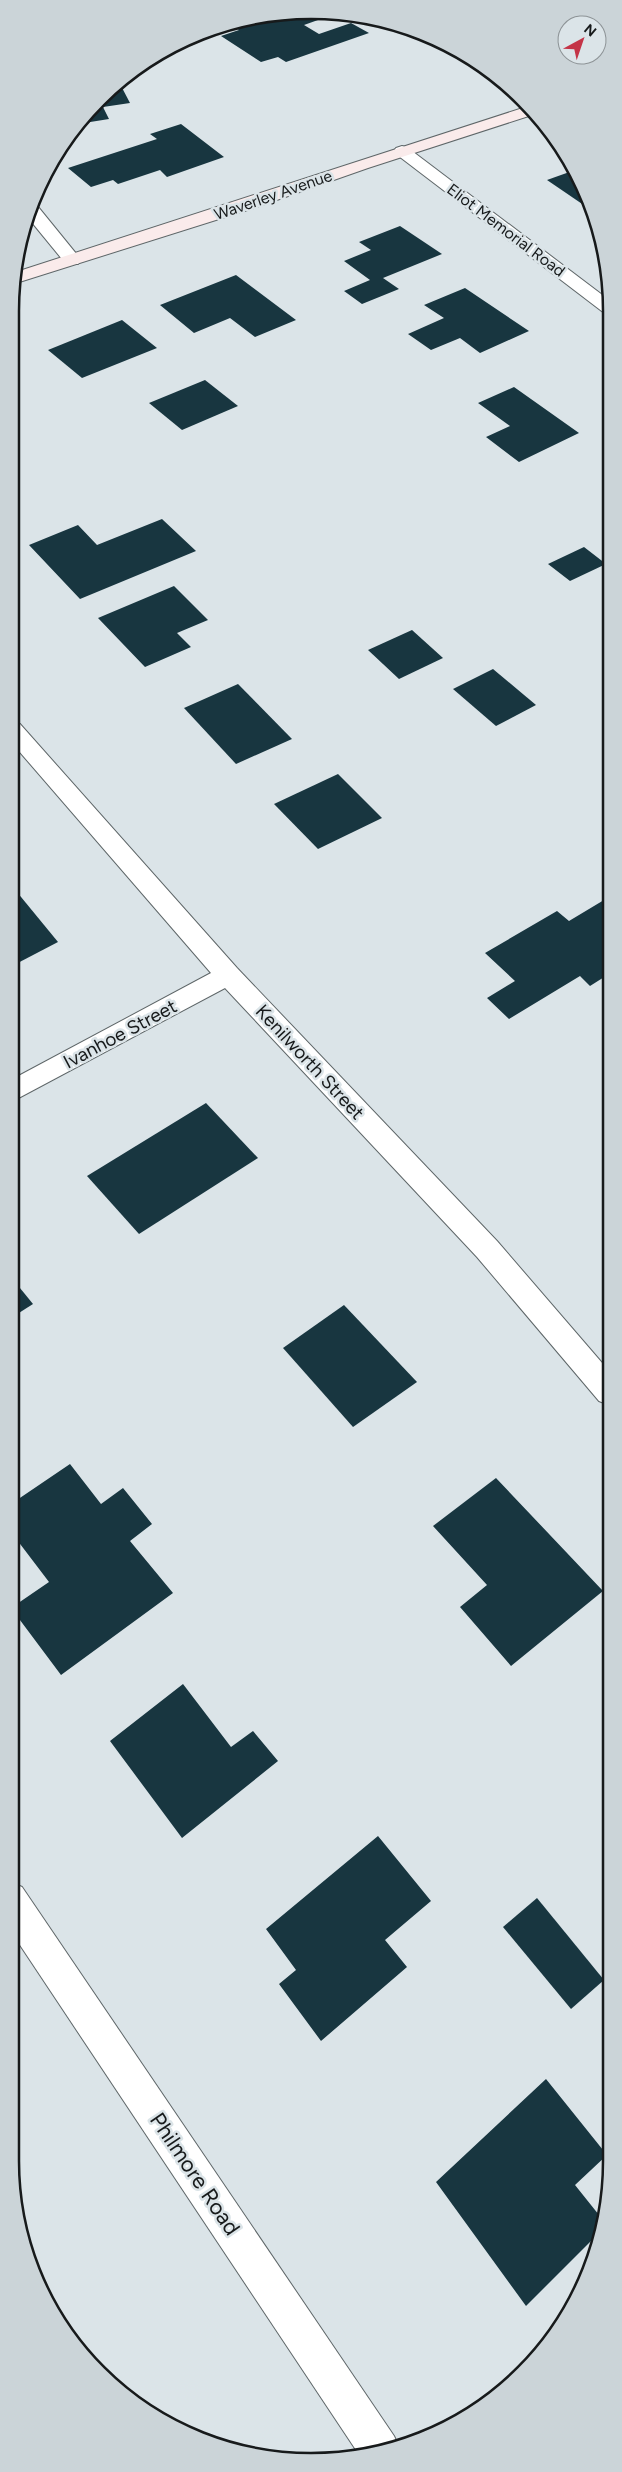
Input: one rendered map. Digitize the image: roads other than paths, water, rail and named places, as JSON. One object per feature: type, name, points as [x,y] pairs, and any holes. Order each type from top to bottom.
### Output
[{"type":"street","name":"Waverley Avenue","points":[[21,277],[525,112]]},
{"type":"street","name":"Eliot Memorial Road","points":[[402,151],[603,303]]},
{"type":"street","points":[[35,214],[72,260]]},
{"type":"street","name":"Kenilworth Street","points":[[19,737],[228,975],[487,1248],[603,1385]]},
{"type":"street","name":"Ivanhoe Street","points":[[19,1088],[228,975]]},
{"type":"street","name":"Philmore Road","points":[[19,1912],[377,2446]]}]
